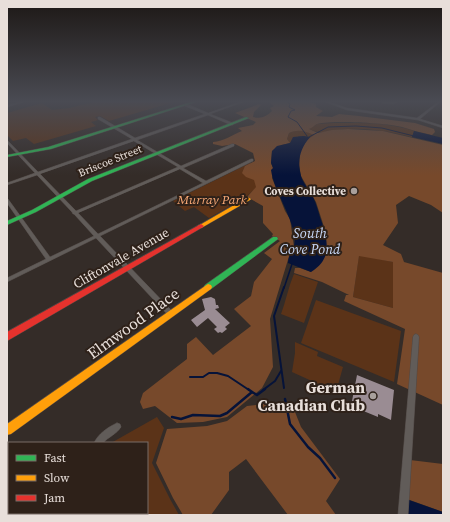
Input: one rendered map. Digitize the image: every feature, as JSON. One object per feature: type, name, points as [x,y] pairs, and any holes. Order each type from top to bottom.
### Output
[{"type":"street","points":[[7,184],[173,126]]},
{"type":"street","name":"Briscoe Street","points":[[7,223],[60,197],[90,180],[226,126]]},
{"type":"street","points":[[7,156],[49,148],[114,127],[206,183]]},
{"type":"street","points":[[7,141],[170,313]]},
{"type":"street","points":[[74,213],[233,144]]},
{"type":"street","points":[[7,280],[252,160]]},
{"type":"street","name":"Cliftonvale Avenue","points":[[7,337],[248,199]]},
{"type":"street","points":[[7,200],[49,260]]},
{"type":"street","name":"Elmwood Place","points":[[7,430],[275,239]]},
{"type":"street","points":[[403,515],[416,337]]},
{"type":"street","points":[[99,442],[103,437],[118,427]]},
{"type":"green space","points":[[7,126],[95,126],[34,144],[26,138],[13,141],[7,135]]},
{"type":"green space","points":[[313,126],[396,126],[414,131],[412,137],[365,129],[343,129],[320,132],[309,129]]},
{"type":"green space","points":[[296,130],[306,131],[315,135],[309,139],[310,137],[299,136],[290,143],[287,139],[289,133]]},
{"type":"green space","name":"Murray Park","points":[[250,163],[258,186],[246,197],[209,218],[194,207],[185,211],[173,201]]},
{"type":"green space","points":[[359,255],[393,262],[393,308],[353,297]]},
{"type":"green space","points":[[294,274],[318,282],[304,323],[281,314]]},
{"type":"green space","points":[[316,300],[401,331],[394,382],[301,343]]},
{"type":"green space","points":[[295,342],[318,352],[317,356],[343,367],[336,392],[292,372]]},
{"type":"green space","points":[[157,417],[164,428],[152,463],[179,515],[54,515],[148,514],[148,442],[113,442]]},
{"type":"shaded area","points":[[246,126],[313,126],[309,129],[318,133],[348,129],[383,131],[443,145],[443,213],[431,205],[409,196],[396,205],[398,223],[383,245],[401,254],[404,262],[443,273],[443,405],[397,384],[405,329],[344,301],[346,295],[349,295],[322,282],[294,273],[295,268],[300,268],[311,272],[326,233],[316,202],[301,176],[299,165],[300,151],[307,140],[314,135],[298,131],[289,133],[287,139],[290,143],[282,145],[272,151],[272,178],[285,211],[290,219],[294,247],[290,253],[270,319],[273,367],[262,388],[227,417],[203,422],[177,423],[155,406],[143,409],[140,402],[143,393],[187,359],[187,344],[196,337],[213,355],[251,326],[234,309],[251,296],[254,282],[272,259],[264,253],[280,241],[272,236],[273,234],[263,223],[263,206],[247,197],[256,187],[254,180],[246,177],[242,173],[245,166],[255,161],[253,153],[235,144],[222,146],[213,144],[213,142],[228,138],[242,131],[238,128]],"holes":[[[359,256],[393,262],[393,308],[353,297]]]},
{"type":"shaded area","points":[[397,126],[426,126],[434,129],[435,132],[432,135]]},
{"type":"shaded area","points":[[271,403],[293,407],[301,427],[340,479],[326,501],[336,515],[288,515],[246,459],[229,472],[229,490],[211,515],[183,515],[156,463],[167,429],[207,426],[227,421],[247,406]]},
{"type":"shaded area","points":[[410,460],[443,464],[443,512],[407,499]]},
{"type":"water","points":[[414,131],[443,138],[443,144],[412,137]]},
{"type":"water","name":"South Cove Pond","points":[[293,137],[310,137],[300,155],[299,165],[301,176],[304,184],[316,203],[327,243],[327,250],[322,262],[311,272],[288,263],[290,254],[294,247],[295,238],[290,219],[273,179],[271,170],[273,168],[271,163],[272,151],[277,146],[290,143]]},
{"type":"water","points":[[406,499],[443,512],[443,515],[405,515]]},
{"type":"building","points":[[211,297],[215,299],[216,305],[218,305],[219,308],[215,309],[230,323],[225,327],[227,329],[222,333],[218,333],[214,329],[217,327],[208,318],[197,327],[191,320],[205,310],[202,299]]},
{"type":"building","name":"German Canadian Club","points":[[357,375],[394,390],[391,420],[378,414],[378,417],[361,410],[361,405],[352,401]]},
{"type":"waterway","points":[[300,126],[307,136]]},
{"type":"waterway","points":[[309,137],[328,127],[346,126]]},
{"type":"waterway","points":[[361,126],[382,128],[414,136]]},
{"type":"waterway","points":[[284,288],[292,264]]},
{"type":"waterway","points":[[284,287],[274,316],[284,388]]},
{"type":"waterway","points":[[263,390],[275,381],[281,371]]},
{"type":"waterway","points":[[190,377],[203,377],[209,373],[217,373],[228,376],[249,390]]},
{"type":"waterway","points":[[248,389],[252,392]]},
{"type":"waterway","points":[[252,392],[257,395],[265,389]]},
{"type":"waterway","points":[[172,417],[181,419],[193,415],[220,416],[227,413],[252,392]]},
{"type":"waterway","points":[[285,399],[290,424],[308,447],[320,458],[335,478]]},
{"type":"traffic: fast","points":[[7,156],[49,148],[117,126]]},
{"type":"traffic: fast","points":[[7,223],[34,211],[90,180],[226,126]]},
{"type":"traffic: fast","points":[[208,287],[275,239]]},
{"type":"traffic: slow","points":[[201,226],[248,199]]},
{"type":"traffic: slow","points":[[7,430],[208,287]]},
{"type":"traffic: jam","points":[[7,337],[201,226]]},
{"type":"place","name":"Coves Collective","points":[[354,191]]},
{"type":"place","name":"German Canadian Club","points":[[373,396]]}]
